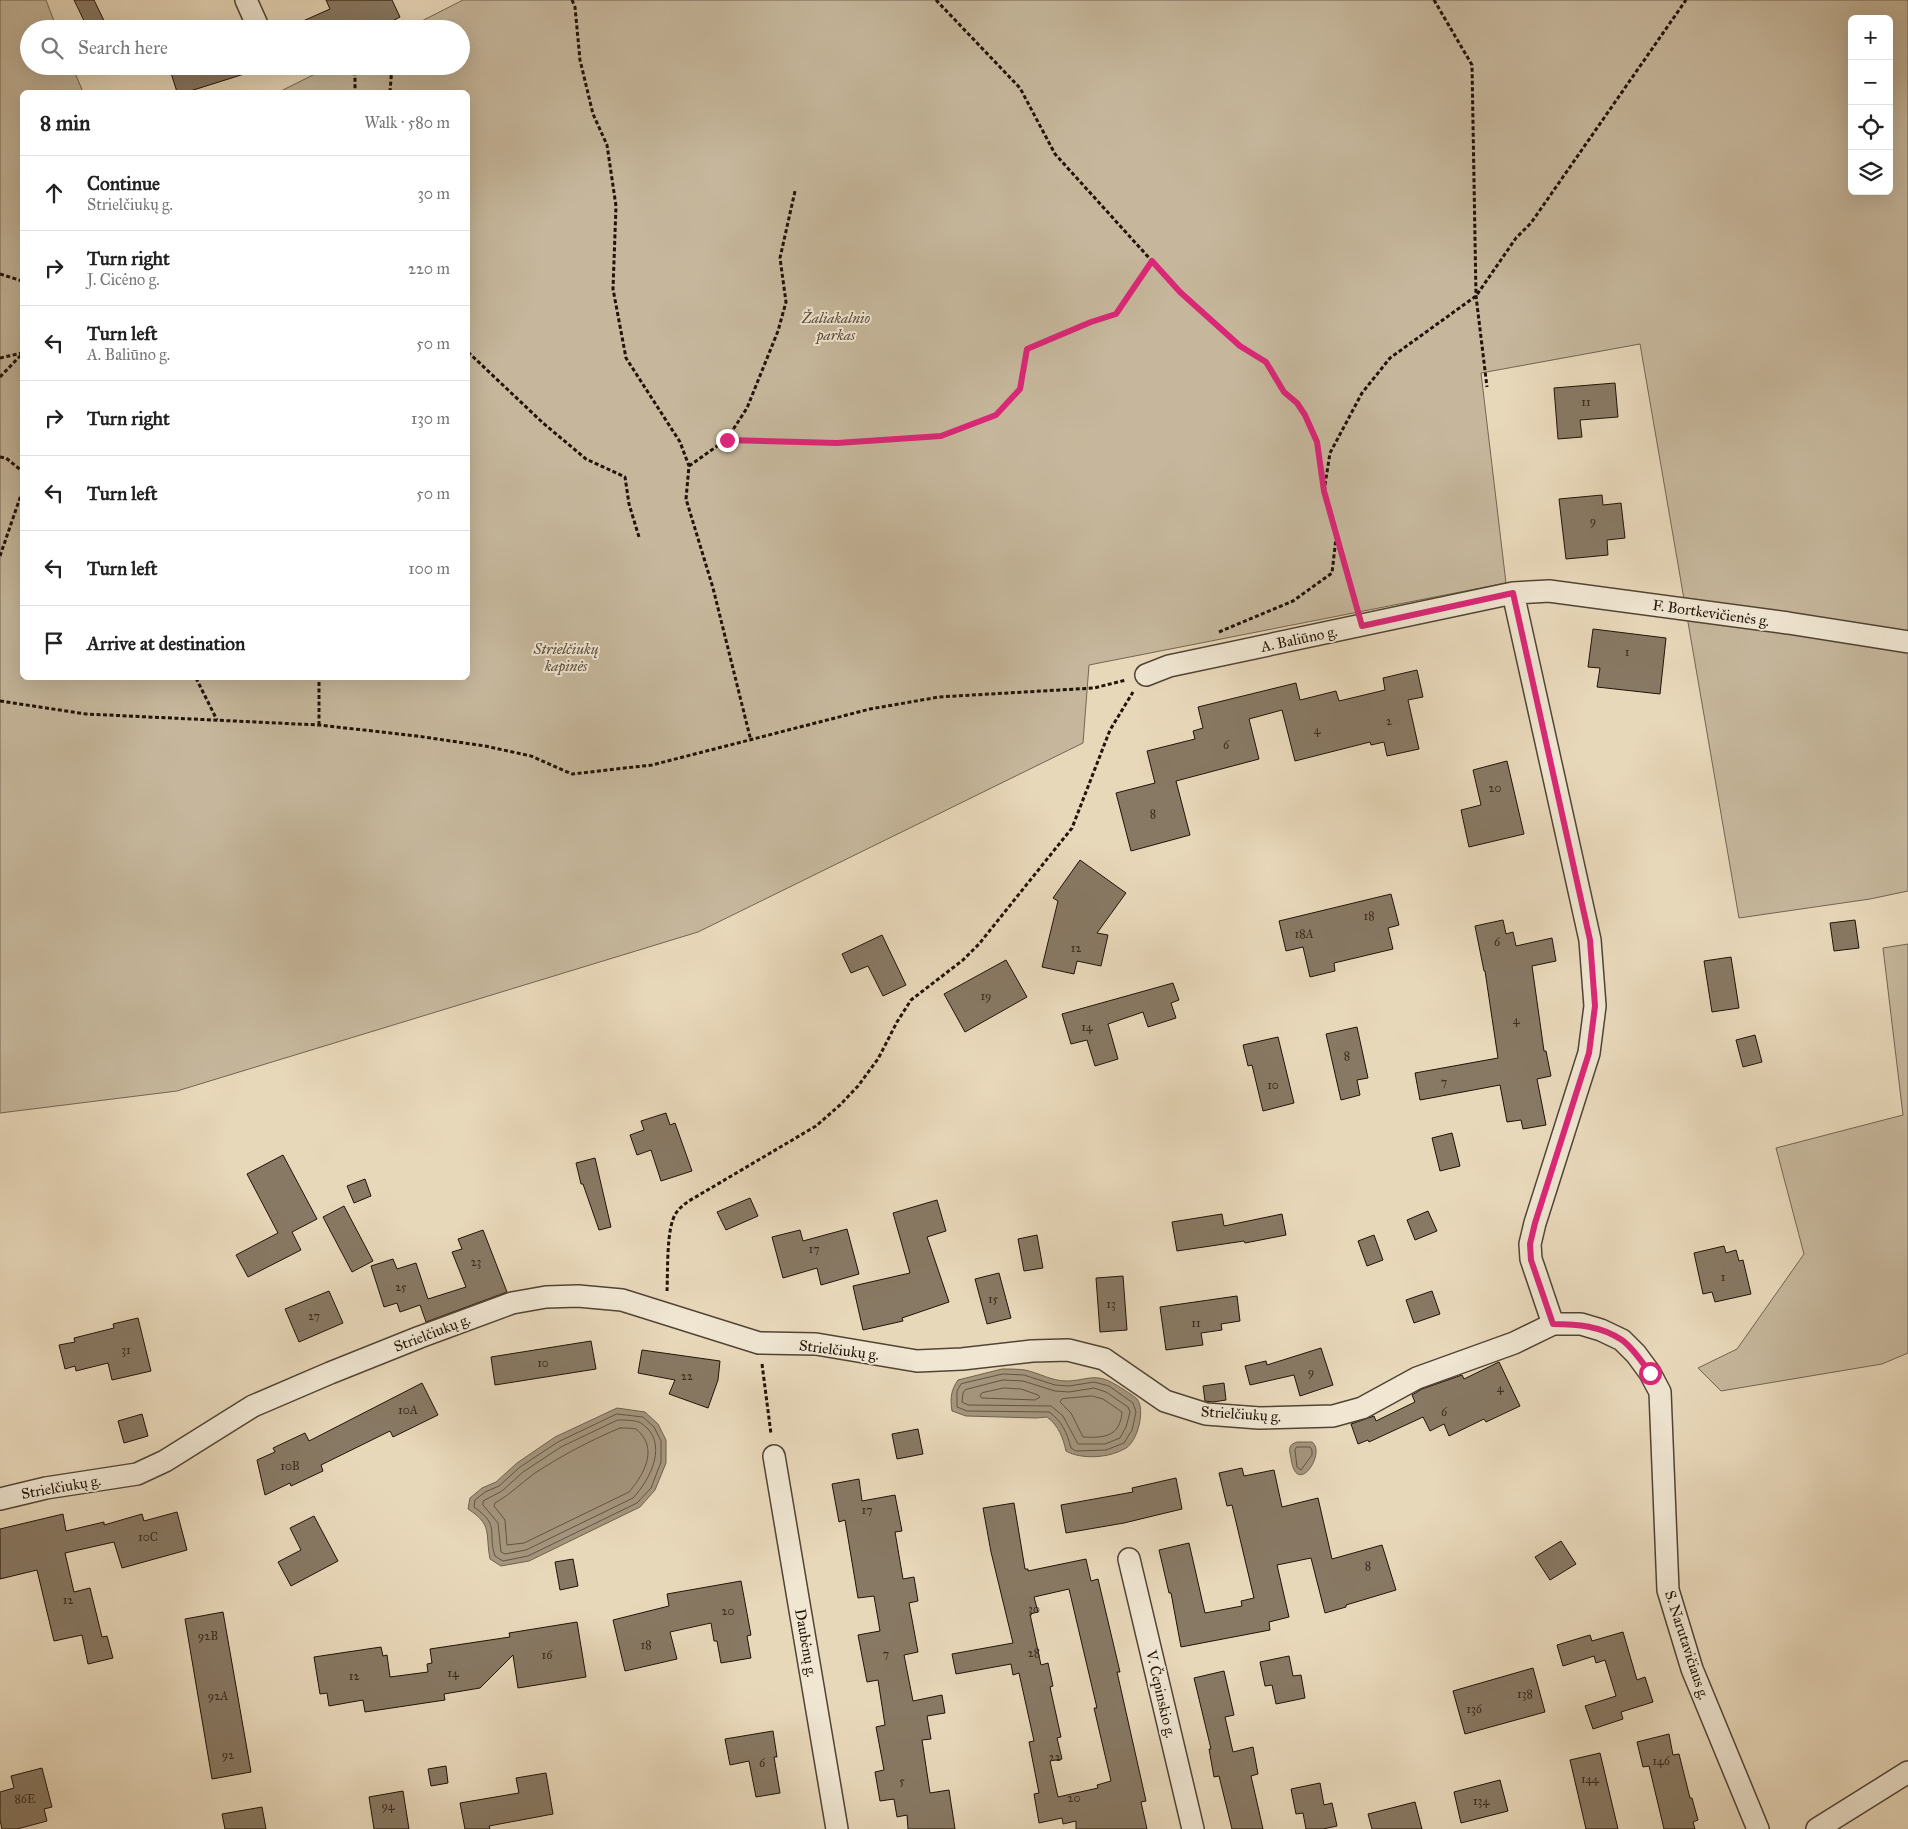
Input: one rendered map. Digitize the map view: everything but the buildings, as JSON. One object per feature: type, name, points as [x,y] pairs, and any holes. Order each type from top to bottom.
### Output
[{"type":"street","points":[[246,0],[255,20]]},
{"type":"street","name":"F. Bortkevičienės g.","points":[[1513,593],[1549,591],[1583,595],[1788,623],[1908,642]]},
{"type":"street","points":[[1513,593],[1590,940],[1594,976],[1595,1006],[1589,1053],[1530,1244],[1531,1260],[1553,1324]]},
{"type":"street","name":"A. Baliūno g.","points":[[1146,676],[1169,666],[1513,593]]},
{"type":"street","name":"Strielčiukų g.","points":[[0,1498],[46,1488],[137,1474],[165,1461],[253,1406],[411,1340],[512,1303],[546,1297],[578,1296],[622,1300],[760,1343],[816,1344],[917,1361],[962,1359],[1032,1351],[1068,1350],[1104,1359],[1165,1401],[1206,1414],[1259,1418],[1324,1417],[1362,1408],[1417,1378],[1514,1343],[1553,1324],[1581,1324],[1601,1330],[1622,1340],[1636,1354],[1650,1373],[1660,1392]]},
{"type":"street","name":"S. Narutavičiaus g.","points":[[1660,1392],[1668,1590],[1692,1669],[1758,1829]]},
{"type":"street","name":"Daubėnų g.","points":[[774,1456],[836,1829]]},
{"type":"street","name":"V. Čepinskio g.","points":[[1129,1559],[1193,1829]]},
{"type":"street","points":[[1817,1829],[1908,1772]]},
{"type":"path","points":[[572,0],[575,7],[580,60],[593,114],[607,145],[616,206],[614,289],[626,358],[680,442],[689,466],[686,499],[714,588],[751,741]]},
{"type":"path","points":[[936,0],[1020,88],[1055,154],[1180,292],[1233,340],[1266,362],[1284,392],[1297,403],[1305,415],[1317,442],[1324,491],[1362,626]]},
{"type":"path","points":[[1434,0],[1472,65],[1476,296],[1487,387]]},
{"type":"path","points":[[1324,491],[1330,453],[1347,419],[1368,386],[1390,358],[1476,296],[1516,238],[1531,223],[1686,0]]},
{"type":"path","points":[[355,75],[355,90]]},
{"type":"path","points":[[390,90],[391,75]]},
{"type":"path","points":[[689,466],[727,440],[747,408],[778,331],[786,302],[780,258],[795,191]]},
{"type":"path","points":[[727,440],[837,443],[941,436],[996,415],[1020,389],[1027,349],[1091,322],[1116,314],[1152,261]]},
{"type":"path","points":[[0,274],[20,280]]},
{"type":"path","points":[[0,358],[20,354]]},
{"type":"path","points":[[470,354],[543,423],[586,459],[626,477],[629,504],[639,537]]},
{"type":"path","points":[[0,377],[20,356]]},
{"type":"path","points":[[0,457],[6,458],[20,470]]},
{"type":"path","points":[[0,556],[20,498]]},
{"type":"path","points":[[1214,635],[1293,601],[1332,573],[1337,534]]},
{"type":"path","points":[[0,701],[86,714],[319,725],[485,746],[531,756],[572,774],[652,766],[870,709],[939,697],[1094,688],[1146,676]]},
{"type":"path","points":[[666,1314],[670,1228],[675,1214],[682,1205],[816,1126],[858,1086],[878,1059],[911,1000],[963,960],[979,944],[1072,828],[1110,730],[1129,697],[1146,676]]},
{"type":"path","points":[[197,680],[217,720]]},
{"type":"path","points":[[319,680],[319,725]]},
{"type":"path","points":[[760,1343],[774,1456]]},
{"type":"green space","points":[[0,0],[46,0],[54,20],[20,20],[20,75],[76,75],[82,90],[20,90],[20,680],[470,680],[470,90],[283,90],[313,75],[470,75],[470,20],[424,20],[463,0],[1908,0],[1908,891],[1870,899],[1739,918],[1640,344],[1481,373],[1506,583],[1089,665],[1083,743],[698,932],[177,1091],[0,1113]]},
{"type":"green space","points":[[1908,944],[1908,1353],[1882,1364],[1721,1391],[1698,1368],[1737,1349],[1804,1254],[1776,1148],[1903,1115],[1883,948]]},
{"type":"water","points":[[1002,1369],[1025,1370],[1061,1381],[1099,1378],[1114,1383],[1135,1397],[1140,1404],[1139,1425],[1134,1439],[1126,1448],[1112,1454],[1096,1457],[1080,1456],[1066,1451],[1060,1432],[1047,1417],[966,1416],[952,1411],[952,1394],[958,1380]]},
{"type":"water","points":[[617,1408],[645,1412],[658,1424],[666,1440],[666,1463],[655,1490],[640,1507],[529,1561],[501,1566],[490,1559],[485,1525],[468,1509],[470,1498],[482,1488],[496,1482],[517,1463],[555,1437]]},
{"type":"water","points":[[1297,1442],[1312,1442],[1316,1448],[1313,1463],[1304,1474],[1298,1474],[1294,1470],[1290,1455],[1291,1446]]},
{"type":"route","points":[[727,440],[837,443],[941,436],[996,415],[1020,389],[1027,349],[1091,322],[1116,314],[1152,261],[1180,292],[1240,346],[1266,362],[1284,392],[1297,403],[1305,415],[1317,442],[1324,491],[1362,626],[1513,593],[1590,940],[1595,1006],[1589,1053],[1535,1223],[1530,1244],[1531,1260],[1553,1324],[1581,1324],[1601,1330],[1622,1340],[1636,1354],[1650,1373]]},
{"type":"park label","name":"Žaliakalnio parkas","points":[[836,326]]},
{"type":"park label","name":"Strielčiukų kapinės","points":[[566,658]]}]
